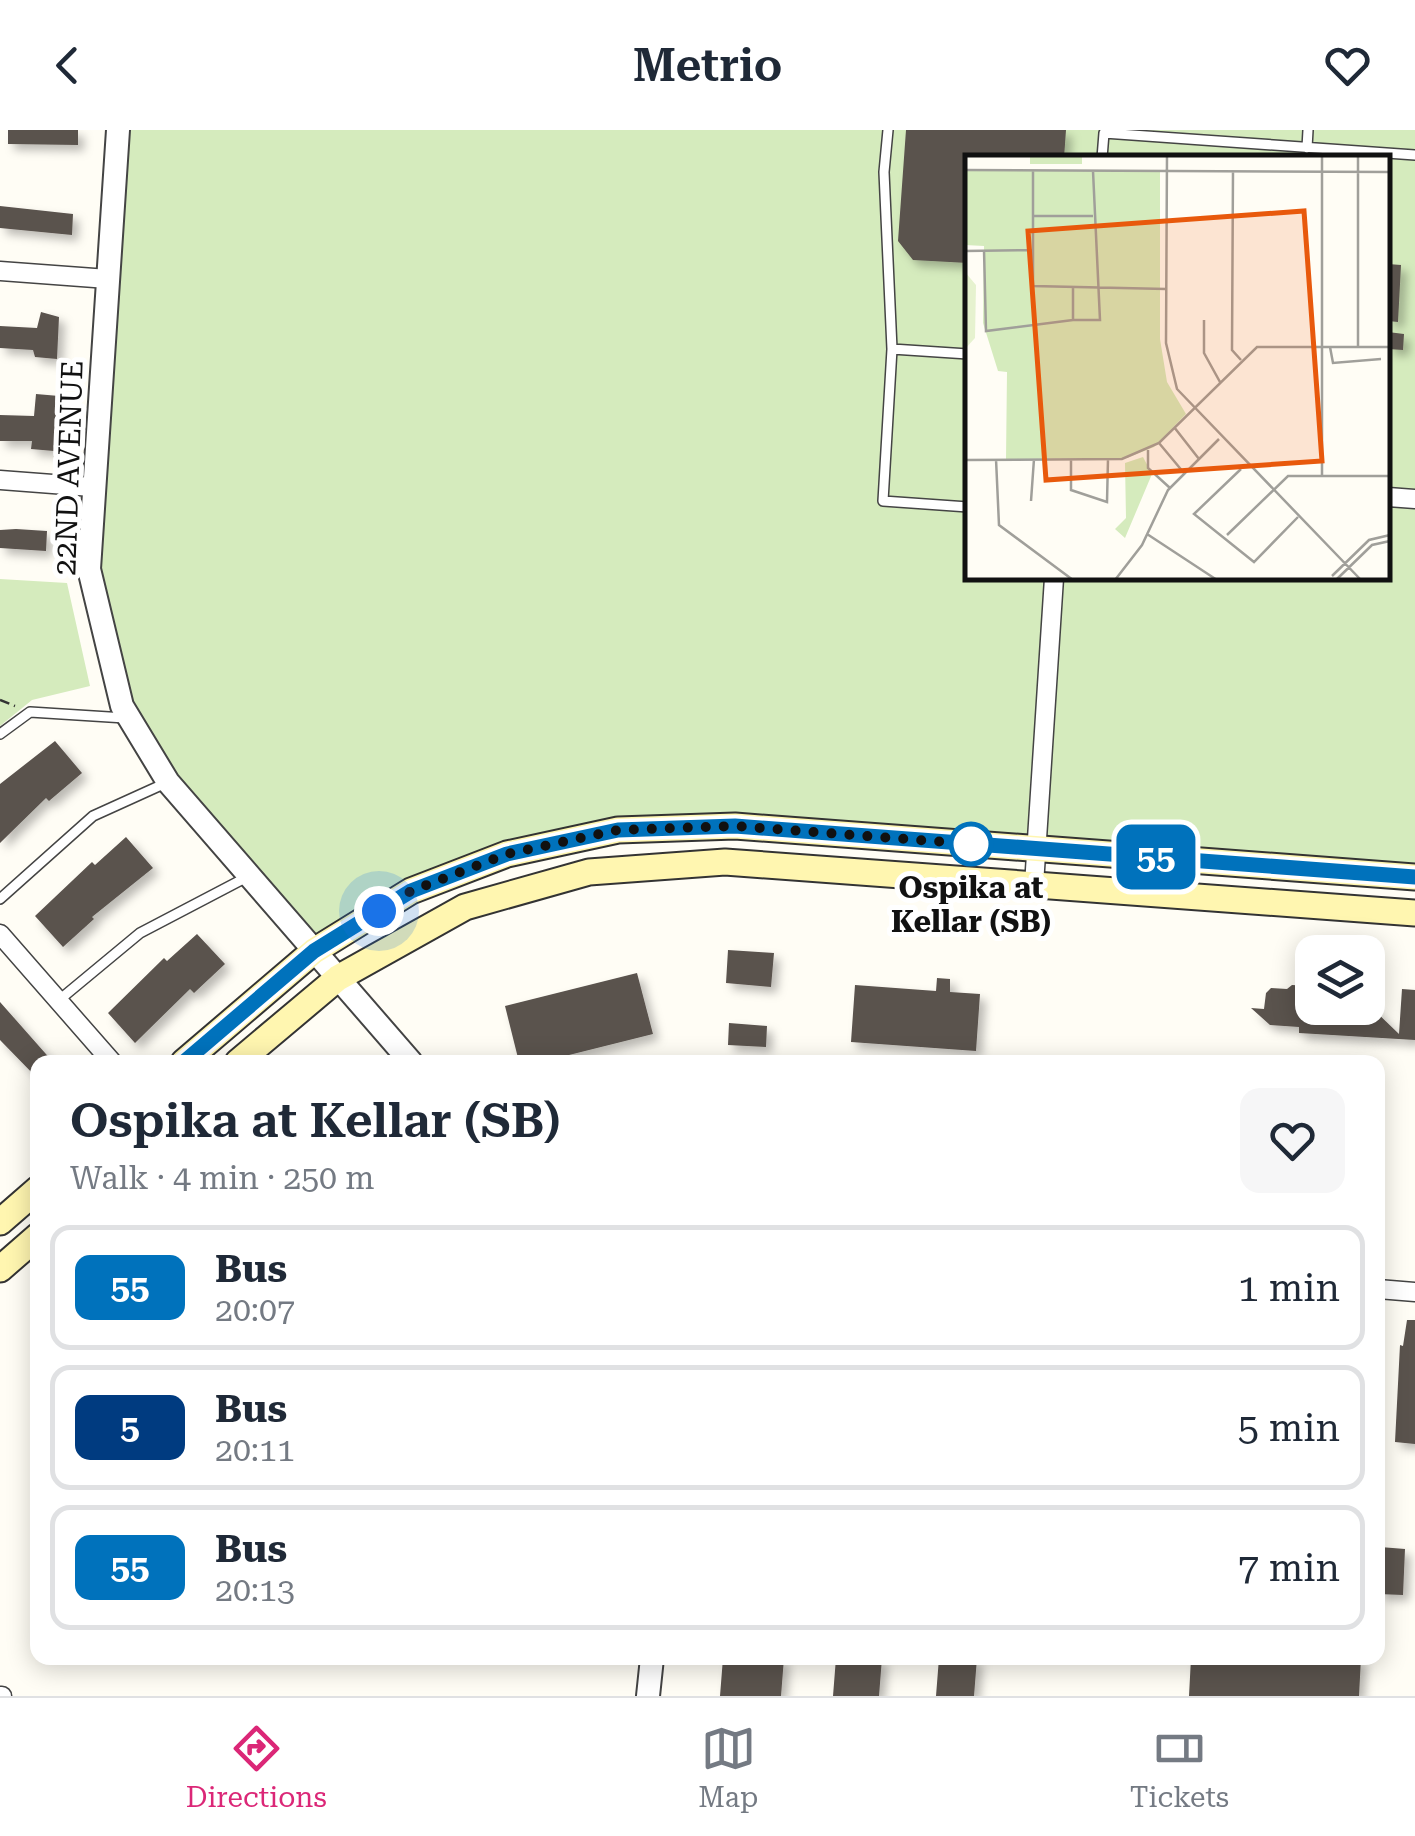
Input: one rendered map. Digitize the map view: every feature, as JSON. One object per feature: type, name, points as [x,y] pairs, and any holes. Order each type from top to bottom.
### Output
[{"type":"main road","points":[[192,1055],[314,951],[411,891],[507,854],[618,830],[735,826],[1415,876]]},
{"type":"main road","points":[[246,1055],[338,978],[465,907],[588,872],[725,862],[1415,913]]},
{"type":"main road","points":[[0,1222],[30,1196]]},
{"type":"main road","points":[[0,1268],[30,1243]]},
{"type":"street","name":"22ND AVENUE","points":[[118,130],[89,570],[122,706],[168,782],[405,1055]]},
{"type":"street","points":[[0,271],[108,279]]},
{"type":"street","points":[[0,480],[92,487]]},
{"type":"street","points":[[1390,497],[1415,498]]},
{"type":"street","points":[[1034,885],[1054,580]]},
{"type":"street","points":[[0,934],[106,1055]]},
{"type":"street","points":[[1385,1290],[1415,1292]]},
{"type":"street","points":[[648,1696],[651,1665]]},
{"type":"lane","points":[[888,130],[884,172],[892,349],[883,501],[965,507]]},
{"type":"lane","points":[[1307,148],[1308,130]]},
{"type":"lane","points":[[1102,155],[1104,133],[1415,155]]},
{"type":"lane","points":[[892,349],[965,354]]},
{"type":"lane","points":[[0,734],[30,712],[130,719]]},
{"type":"lane","points":[[0,900],[93,816],[168,782]]},
{"type":"lane","points":[[58,1001],[140,933],[249,876]]},
{"type":"green space","points":[[117,130],[1415,130],[1415,874],[754,829],[509,853],[317,948],[145,752],[94,599]]},
{"type":"green space","points":[[0,579],[67,583],[90,686],[32,700],[0,726]]},
{"type":"building","points":[[8,130],[78,130],[78,145],[8,144]]},
{"type":"building","points":[[906,130],[1066,130],[1064,155],[965,155],[965,263],[913,260],[898,241]]},
{"type":"building","points":[[0,206],[73,214],[72,235],[0,228]]},
{"type":"building","points":[[1390,264],[1401,265],[1398,322],[1390,321]]},
{"type":"building","points":[[41,312],[59,317],[57,359],[35,357],[33,350],[0,348],[0,326],[37,328]]},
{"type":"building","points":[[1390,332],[1404,334],[1403,350],[1390,349]]},
{"type":"building","points":[[36,394],[59,396],[54,451],[31,449],[32,441],[0,441],[0,415],[34,416]]},
{"type":"building","points":[[0,530],[47,531],[46,551],[0,548]]},
{"type":"building","points":[[55,741],[82,773],[49,801],[46,798],[0,843],[0,784]]},
{"type":"building","points":[[126,837],[153,868],[92,917],[63,947],[35,916],[92,862],[95,865]]},
{"type":"building","points":[[197,934],[225,964],[194,993],[190,989],[135,1043],[108,1013],[164,958],[167,961]]},
{"type":"building","points":[[728,950],[774,953],[771,987],[726,983]]},
{"type":"building","points":[[637,973],[653,1034],[569,1055],[517,1055],[505,1006]]},
{"type":"building","points":[[937,978],[950,979],[950,992],[980,994],[976,1051],[851,1042],[855,985],[936,991]]},
{"type":"building","points":[[1295,985],[1295,1025],[1385,1025],[1385,1021],[1399,1034],[1402,989],[1415,990],[1415,1040],[1299,1033],[1299,1027],[1270,1025],[1251,1008],[1264,1009],[1266,993],[1271,988]]},
{"type":"building","points":[[0,1002],[47,1055],[30,1055],[30,1071],[0,1040]]},
{"type":"building","points":[[729,1023],[767,1026],[766,1047],[728,1045]]},
{"type":"building","points":[[1407,1320],[1415,1320],[1415,1444],[1395,1442],[1400,1345],[1403,1346]]},
{"type":"building","points":[[1385,1547],[1405,1549],[1403,1595],[1385,1594]]},
{"type":"building","points":[[722,1665],[783,1665],[781,1696],[720,1696]]},
{"type":"building","points":[[835,1665],[881,1665],[879,1696],[833,1696]]},
{"type":"building","points":[[938,1665],[976,1665],[974,1696],[936,1696]]},
{"type":"building","points":[[1191,1665],[1361,1665],[1359,1696],[1189,1696]]},
{"type":"bus line","name":"55","points":[[192,1055],[314,951],[411,891],[507,854],[618,830],[735,826],[1415,877]]},
{"type":"place","name":"Ospika at Kellar (SB)","points":[[971,844]]},
{"type":"route","points":[[379,911],[411,891],[507,854],[618,830],[735,826],[971,844]]}]
